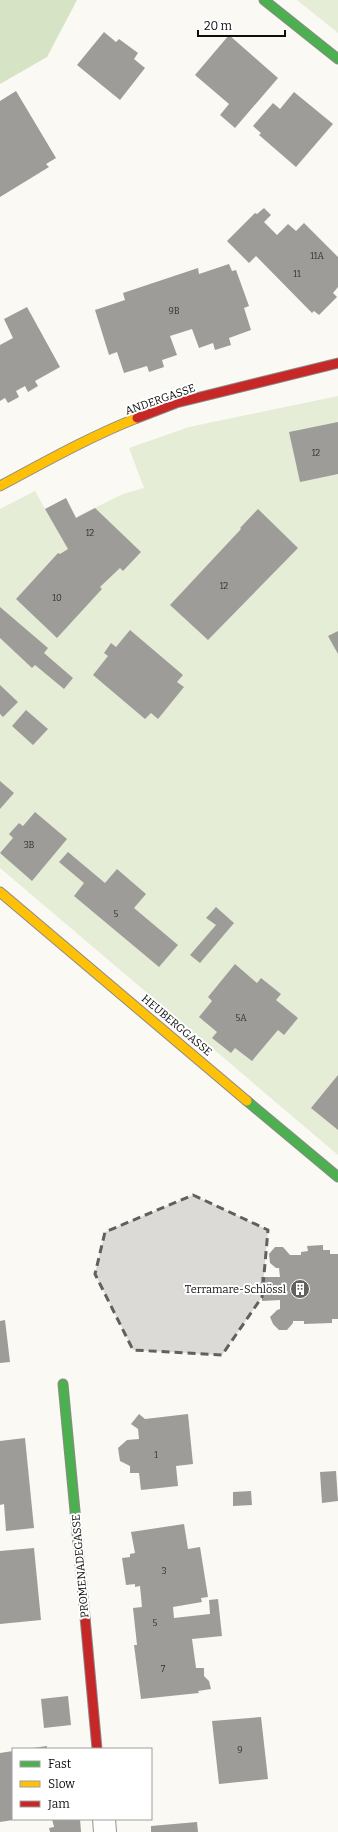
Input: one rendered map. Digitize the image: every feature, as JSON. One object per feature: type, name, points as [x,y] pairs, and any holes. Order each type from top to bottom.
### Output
[{"type":"street","points":[[264,0],[338,59]]},
{"type":"street","name":"ANDERGASSE","points":[[0,486],[107,430],[176,403],[338,363]]},
{"type":"street","name":"HEUBERGGASSE","points":[[0,892],[338,1177]]},
{"type":"street","name":"PROMENADEGASSE","points":[[63,1384],[97,1748]]},
{"type":"street","points":[[104,1820],[105,1832]]},
{"type":"highlighted area","points":[[193,1195],[268,1230],[262,1297],[222,1355],[133,1350],[95,1274],[105,1232]]},
{"type":"green space","points":[[0,0],[77,0],[47,57],[0,84]]},
{"type":"green space","points":[[297,0],[338,0],[338,33]]},
{"type":"green space","points":[[338,396],[338,1155],[0,868],[0,509],[35,491],[45,509],[66,498],[76,517],[123,494],[144,488],[129,448],[189,427]]},
{"type":"building","points":[[104,32],[116,42],[119,39],[138,53],[134,59],[145,68],[120,100],[77,65]]},
{"type":"building","points":[[229,35],[278,78],[235,128],[220,115],[229,104],[195,75]]},
{"type":"building","points":[[16,91],[56,158],[46,164],[49,167],[0,197],[0,101]]},
{"type":"building","points":[[294,92],[333,124],[296,167],[259,135],[261,133],[253,126],[273,103],[280,109]]},
{"type":"building","points":[[264,208],[271,215],[264,222],[277,235],[288,224],[296,231],[304,223],[338,257],[338,287],[333,293],[337,297],[319,315],[314,311],[312,313],[256,256],[249,263],[227,241],[255,213],[257,214]]},
{"type":"building","points":[[229,264],[232,271],[236,270],[249,306],[244,308],[251,330],[229,338],[231,345],[215,350],[213,343],[199,348],[192,329],[170,336],[177,355],[162,360],[164,367],[149,372],[147,366],[124,373],[117,352],[109,355],[95,310],[125,300],[123,293],[198,268],[199,274]]},
{"type":"building","points":[[27,307],[60,367],[35,381],[38,386],[28,392],[25,386],[16,391],[19,397],[8,403],[5,398],[0,401],[0,345],[13,338],[4,319]]},
{"type":"building","points":[[338,422],[338,474],[300,482],[289,432]]},
{"type":"building","points":[[66,498],[76,518],[95,508],[141,552],[123,571],[120,568],[100,587],[102,589],[57,638],[16,599],[58,553],[60,554],[68,549],[45,509]]},
{"type":"building","points":[[258,509],[298,548],[208,640],[170,605]]},
{"type":"building","points":[[0,607],[48,648],[44,653],[73,678],[64,689],[35,665],[32,668],[0,638]]},
{"type":"building","points":[[130,630],[183,675],[177,682],[184,687],[158,719],[151,713],[145,719],[93,675],[108,656],[104,653],[111,643],[116,647]]},
{"type":"building","points":[[338,631],[338,654],[328,636]]},
{"type":"building","points":[[0,685],[18,702],[3,717],[0,714]]},
{"type":"building","points":[[26,710],[48,729],[33,745],[12,726]]},
{"type":"building","points":[[0,781],[14,793],[0,809]]},
{"type":"building","points":[[35,812],[67,839],[32,881],[0,853],[13,838],[9,834],[19,823],[23,826]]},
{"type":"building","points":[[68,852],[105,883],[117,869],[146,894],[134,908],[178,945],[159,967],[74,896],[84,883],[59,862]]},
{"type":"building","points":[[216,907],[234,923],[200,963],[190,955],[216,925],[206,918]]},
{"type":"building","points":[[235,964],[257,983],[261,978],[281,994],[276,1000],[298,1018],[284,1035],[278,1030],[252,1061],[235,1048],[231,1053],[212,1038],[217,1032],[199,1017],[212,1001],[208,997]]},
{"type":"building","points":[[338,1075],[338,1130],[311,1108]]},
{"type":"building","name":"Terramare-Schlössl","points":[[323,1245],[323,1250],[330,1250],[330,1254],[338,1254],[338,1319],[332,1319],[332,1323],[304,1324],[304,1321],[293,1321],[287,1330],[279,1330],[273,1324],[270,1317],[280,1309],[280,1300],[262,1301],[261,1277],[280,1277],[279,1268],[276,1268],[270,1263],[269,1254],[275,1247],[283,1247],[290,1255],[301,1255],[301,1252],[308,1251],[307,1246]]},
{"type":"building","points":[[5,1320],[10,1362],[0,1363],[0,1321]]},
{"type":"building","points":[[139,1414],[145,1419],[188,1414],[193,1464],[176,1466],[178,1486],[141,1490],[139,1473],[130,1473],[130,1466],[120,1461],[118,1448],[127,1440],[139,1439],[138,1429],[131,1424]]},
{"type":"building","points":[[25,1438],[34,1528],[6,1531],[4,1504],[0,1505],[0,1441]]},
{"type":"building","points":[[336,1471],[338,1501],[322,1503],[320,1472]]},
{"type":"building","points":[[251,1491],[252,1505],[233,1506],[233,1492]]},
{"type":"building","points":[[184,1524],[188,1549],[200,1547],[208,1597],[201,1598],[202,1602],[173,1607],[174,1618],[210,1614],[209,1600],[218,1599],[222,1636],[192,1639],[196,1668],[204,1668],[204,1676],[209,1681],[211,1689],[198,1691],[199,1693],[141,1699],[134,1645],[137,1645],[133,1608],[142,1607],[140,1586],[135,1587],[135,1584],[126,1585],[122,1558],[130,1557],[130,1554],[135,1553],[131,1532]]},
{"type":"building","points":[[34,1548],[41,1620],[0,1624],[0,1551]]},
{"type":"building","points":[[68,1696],[71,1725],[44,1728],[41,1699]]},
{"type":"building","points":[[261,1717],[268,1779],[219,1784],[212,1721]]},
{"type":"building","points":[[47,1746],[47,1748],[33,1748]]},
{"type":"building","points":[[12,1751],[13,1820],[0,1822],[0,1753]]},
{"type":"building","points":[[52,1820],[80,1820],[81,1832],[50,1832],[49,1828],[54,1827]]},
{"type":"building","points":[[197,1822],[198,1832],[151,1832],[151,1826]]},
{"type":"traffic: fast","points":[[264,0],[338,59]]},
{"type":"traffic: fast","points":[[247,1101],[338,1177]]},
{"type":"traffic: fast","points":[[63,1384],[85,1617]]},
{"type":"traffic: slow","points":[[0,486],[84,442],[137,418]]},
{"type":"traffic: slow","points":[[0,892],[247,1101]]},
{"type":"traffic: jam","points":[[137,418],[176,403],[338,363]]},
{"type":"traffic: jam","points":[[85,1617],[97,1748]]},
{"type":"place","name":"Terramare-Schlössl","points":[[300,1289]]}]
